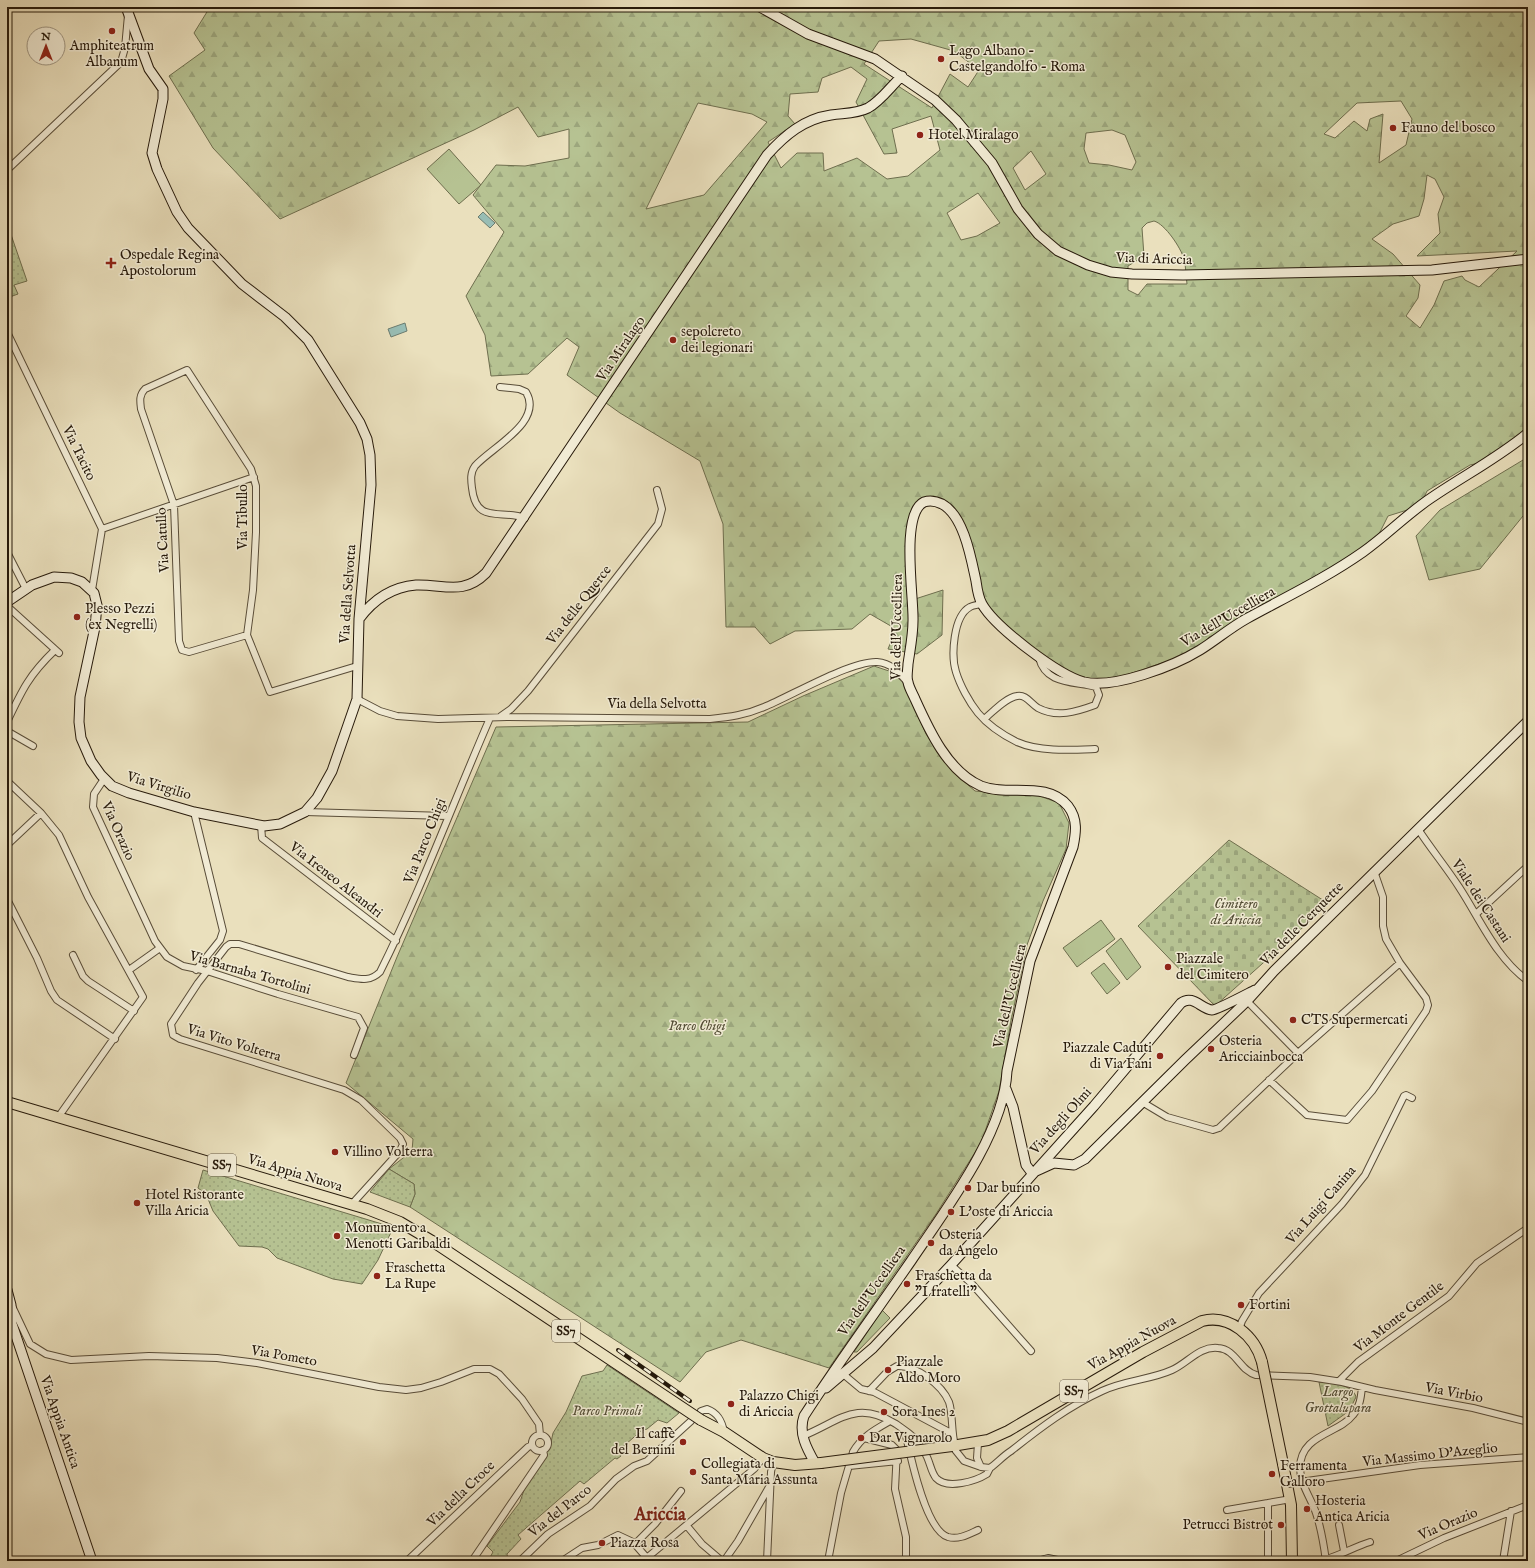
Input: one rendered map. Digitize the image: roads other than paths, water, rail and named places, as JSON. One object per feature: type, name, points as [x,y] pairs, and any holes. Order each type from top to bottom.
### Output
[{"type":"main road","name":"Via Appia Nuova","points":[[7,1102],[59,1116],[352,1204],[389,1217],[432,1241],[697,1417],[724,1432],[762,1458],[774,1462],[795,1465],[818,1463],[978,1443],[1008,1431],[1143,1352],[1197,1323],[1207,1320],[1220,1320],[1239,1329],[1253,1341],[1262,1362],[1291,1499],[1292,1561]]},
{"type":"street","name":"Via di Ariccia","points":[[760,7],[801,31],[875,59],[935,100],[956,120],[992,163],[1023,216],[1041,237],[1058,251],[1092,266],[1126,274],[1177,275],[1432,270],[1528,259]]},
{"type":"street","points":[[7,170],[121,62],[125,48],[127,11]]},
{"type":"street","name":"Via della Selvotta","points":[[127,11],[150,72],[163,89],[163,99],[152,153],[157,169],[177,212],[188,228],[242,284],[256,296],[285,316],[308,340],[366,434],[370,455],[370,485],[358,619],[357,699],[380,711],[397,716],[438,719],[729,717],[764,708],[841,672],[870,663],[878,662],[894,668],[907,682]]},
{"type":"street","name":"Via Miralago","points":[[358,619],[369,606],[383,595],[402,587],[422,585],[460,587],[474,583],[491,568],[768,155],[787,135],[805,123],[824,116],[853,112],[869,107],[902,76]]},
{"type":"street","name":"Via Tacito","points":[[7,332],[102,529]]},
{"type":"street","name":"Via Tibullo","points":[[187,370],[254,477],[256,532],[254,576],[247,635]]},
{"type":"street","name":"Via Catullo","points":[[187,370],[146,389],[142,393],[140,400],[141,409],[174,505],[179,641],[183,651],[194,651],[247,635]]},
{"type":"street","points":[[500,387],[520,389],[526,392],[530,403],[530,411],[522,425],[475,466],[471,476],[472,492],[477,504],[486,513],[494,515],[511,514],[525,518]]},
{"type":"street","name":"Via dell'Uccelliera","points":[[820,1393],[958,1189],[986,1143],[1006,1089],[1007,1071],[1030,961],[1073,847],[1076,830],[1075,822],[1067,806],[1053,795],[1034,790],[1007,791],[989,788],[976,784],[961,773],[948,758],[931,731],[907,682],[913,624],[910,534],[914,515],[919,506],[925,502],[931,501],[943,505],[958,521],[982,604],[1010,634],[1039,658],[1074,678],[1094,683],[1122,680],[1181,660],[1203,648],[1242,621],[1324,578],[1374,544],[1428,500],[1528,433]]},
{"type":"street","points":[[9,599],[43,580],[60,577],[79,580],[92,590],[102,529],[254,477]]},
{"type":"street","name":"Via delle Querce","points":[[490,718],[502,716],[528,691],[658,524],[662,509],[657,490]]},
{"type":"street","points":[[7,552],[26,589]]},
{"type":"street","name":"Via Virgilio","points":[[92,590],[96,601],[96,618],[80,697],[78,718],[86,752],[91,761],[104,779],[112,786],[129,794],[194,812],[261,826],[280,824],[305,812],[317,798],[332,771],[357,699]]},
{"type":"street","points":[[982,604],[970,607],[960,618],[953,652],[956,672],[973,706],[984,719],[1011,739],[1024,744],[1074,750],[1095,749]]},
{"type":"street","points":[[7,606],[57,652],[36,669],[27,682],[7,722]]},
{"type":"street","points":[[247,635],[270,692],[357,666]]},
{"type":"street","points":[[984,719],[1011,698],[1017,696],[1025,697],[1037,708],[1060,714],[1076,712],[1095,705],[1099,695],[1096,687],[1068,683],[1050,676],[1042,666],[1039,658]]},
{"type":"street","name":"Via Parco Chigi","points":[[380,972],[406,920],[447,816],[490,718]]},
{"type":"street","name":"Via delle Cerquette","points":[[1032,1173],[1054,1164],[1074,1165],[1085,1159],[1247,1001],[1255,990],[1374,871],[1528,721]]},
{"type":"street","points":[[7,731],[33,746]]},
{"type":"street","name":"Via Orazio","points":[[104,779],[95,792],[92,804],[133,893]]},
{"type":"street","points":[[7,781],[41,813],[55,828],[62,839],[88,897],[144,997],[59,1116]]},
{"type":"street","points":[[194,812],[223,931],[220,940],[196,970]]},
{"type":"street","points":[[305,812],[447,816]]},
{"type":"street","points":[[7,845],[41,813]]},
{"type":"street","name":"Via Ireneo Aleandri","points":[[261,826],[262,838],[396,941]]},
{"type":"street","name":"Viale dei Castani","points":[[1418,829],[1451,875],[1498,950],[1513,968],[1528,981]]},
{"type":"street","points":[[1476,914],[1527,868]]},
{"type":"street","points":[[1269,1080],[1307,1115],[1347,1120],[1384,1073],[1428,1008],[1426,998],[1400,963],[1385,935],[1383,897],[1374,871]]},
{"type":"street","name":"Via Barnaba Tortolini","points":[[133,893],[160,948],[174,962],[196,970],[207,971],[278,994],[358,1017],[364,1028],[354,1055]]},
{"type":"street","points":[[7,900],[53,995],[65,1006],[115,1039]]},
{"type":"street","name":"Via Vito Volterra","points":[[352,1204],[400,1151],[403,1142],[361,1100],[342,1089],[175,1037],[171,1031],[173,1022],[207,971],[226,947],[235,943],[355,978],[369,979],[380,972]]},
{"type":"street","points":[[129,970],[160,948]]},
{"type":"street","points":[[73,955],[83,976],[88,981],[134,1011]]},
{"type":"street","points":[[1142,1102],[1167,1117],[1213,1130],[1219,1128],[1298,1053],[1400,963]]},
{"type":"street","name":"Via degli Olmi","points":[[820,1393],[861,1358],[951,1265],[1032,1173],[1094,1106],[1182,1001],[1191,1000],[1206,1008],[1215,1010],[1255,990]]},
{"type":"street","points":[[1247,1001],[1298,1053]]},
{"type":"street","points":[[1006,1089],[1013,1107],[1026,1165],[1032,1173]]},
{"type":"street","name":"Via Luigi Canina","points":[[1239,1329],[1259,1292],[1342,1204],[1365,1175],[1404,1096],[1406,1095],[1412,1098]]},
{"type":"street","name":"Via Monte Gentile","points":[[1339,1381],[1358,1362],[1449,1296],[1477,1263],[1528,1228]]},
{"type":"street","points":[[951,1265],[972,1284],[1031,1351]]},
{"type":"street","name":"Via Appia Antica","points":[[7,1290],[11,1304],[12,1324],[89,1558]]},
{"type":"street","name":"Via Pometo","points":[[11,1304],[30,1344],[46,1354],[71,1360],[149,1356],[216,1358],[257,1363],[379,1387],[406,1390],[421,1388],[441,1382],[474,1368],[490,1369],[499,1374],[522,1399],[539,1424],[540,1435]]},
{"type":"street","points":[[926,1454],[935,1476],[939,1480],[946,1483],[976,1480],[988,1474],[990,1468],[1039,1429],[1078,1403],[1114,1386],[1171,1370],[1203,1350],[1214,1348],[1224,1349],[1234,1356],[1248,1372],[1258,1375],[1310,1377],[1362,1386],[1359,1406],[1354,1415],[1347,1422],[1320,1435],[1309,1446],[1301,1458],[1300,1468],[1301,1480],[1316,1514],[1326,1560],[1341,1555],[1344,1551],[1370,1542]]},
{"type":"street","points":[[849,1349],[849,1356],[854,1359],[861,1358]]},
{"type":"street","points":[[869,1390],[886,1372],[897,1366],[902,1366],[926,1377],[944,1395],[951,1409],[951,1433],[953,1446],[964,1461],[980,1467],[990,1468]]},
{"type":"street","points":[[843,1374],[854,1385],[861,1389],[869,1390],[951,1433]]},
{"type":"street","name":"Via Virbio","points":[[1362,1386],[1375,1390],[1473,1408],[1528,1422]]},
{"type":"street","points":[[818,1463],[803,1436],[802,1426],[804,1416],[820,1393]]},
{"type":"street","points":[[803,1436],[816,1431],[841,1417],[852,1413],[862,1412],[876,1414],[890,1421],[916,1438],[919,1444]]},
{"type":"street","name":"Via del Parco","points":[[520,1561],[548,1534],[590,1506],[616,1479],[634,1466],[647,1461],[697,1417]]},
{"type":"street","points":[[828,1561],[841,1492],[856,1447],[864,1438],[890,1421]]},
{"type":"street","points":[[905,1431],[916,1479],[932,1522],[940,1533],[953,1538],[961,1538],[978,1530]]},
{"type":"street","points":[[472,1561],[544,1455],[544,1450],[548,1445],[548,1441],[545,1436],[540,1435],[534,1438],[532,1445],[536,1450],[544,1450]]},
{"type":"street","points":[[864,1438],[895,1446],[897,1450],[898,1460],[895,1488],[906,1537],[906,1561]]},
{"type":"street","points":[[978,1443],[977,1454],[980,1467]]},
{"type":"street","name":"Via della Croce","points":[[407,1561],[528,1447],[532,1445]]},
{"type":"street","points":[[562,1561],[582,1548],[598,1545],[618,1534],[635,1544],[649,1559],[754,1468],[762,1458]]},
{"type":"street","name":"Via Massimo D'Azeglio","points":[[1288,1484],[1420,1465],[1528,1458]]},
{"type":"street","points":[[849,1466],[898,1460]]},
{"type":"street","points":[[767,1561],[770,1486],[774,1462]]},
{"type":"street","points":[[687,1526],[702,1544],[723,1561],[738,1541],[770,1486]]},
{"type":"street","points":[[635,1544],[655,1524],[681,1491]]},
{"type":"street","points":[[1227,1510],[1291,1499]]},
{"type":"street","points":[[1268,1503],[1268,1561]]},
{"type":"street","name":"Via Orazio","points":[[1396,1561],[1444,1538],[1528,1505]]},
{"type":"street","points":[[1503,1561],[1511,1511]]},
{"type":"street","points":[[1339,1525],[1344,1551]]},
{"type":"street","points":[[1037,1561],[1048,1558],[1062,1561]]},
{"type":"water","points":[[483,212],[495,223],[490,228],[478,217]]},
{"type":"water","points":[[405,323],[407,331],[391,337],[388,329]]},
{"type":"railway","points":[[618,1350],[690,1401]]},
{"type":"place","name":"Amphiteatrum Albanum","points":[[112,31]]},
{"type":"place","name":"Lago Albano - Castelgandolfo - Roma","points":[[941,59]]},
{"type":"place","name":"Fauno del bosco","points":[[1393,128]]},
{"type":"place","name":"Hotel Miralago","points":[[920,135]]},
{"type":"place","name":"Ospedale Regina Apostolorum","points":[[111,263]]},
{"type":"place","name":"sepolcreto dei legionari","points":[[673,340]]},
{"type":"place","name":"Plesso Pezzi (ex Negrelli)","points":[[77,617]]},
{"type":"place","name":"Piazzale del Cimitero","points":[[1168,967]]},
{"type":"place","name":"CTS Supermercati","points":[[1293,1020]]},
{"type":"place","name":"Osteria Aricciainbocca","points":[[1211,1049]]},
{"type":"place","name":"Piazzale Caduti di Via Fani","points":[[1160,1056]]},
{"type":"place","name":"Villino Volterra","points":[[335,1152]]},
{"type":"place","name":"Dar burino","points":[[968,1188]]},
{"type":"place","name":"Hotel Ristorante Villa Aricia","points":[[137,1203]]},
{"type":"place","name":"L'oste di Ariccia","points":[[951,1212]]},
{"type":"place","name":"Monumento a Menotti Garibaldi","points":[[337,1236]]},
{"type":"place","name":"Osteria da Angelo","points":[[931,1243]]},
{"type":"place","name":"Fraschetta La Rupe","points":[[377,1276]]},
{"type":"place","name":"Fraschetta da \"I fratelli\"","points":[[907,1284]]},
{"type":"place","name":"Fortini","points":[[1241,1305]]},
{"type":"place","name":"Piazzale Aldo Moro","points":[[888,1370]]},
{"type":"place","name":"Palazzo Chigi di Ariccia","points":[[731,1404]]},
{"type":"place","name":"Sora Ines 2","points":[[884,1412]]},
{"type":"place","name":"Dar Vignarolo","points":[[861,1438]]},
{"type":"place","name":"Il caffè del Bernini","points":[[683,1442]]},
{"type":"place","name":"Collegiata di Santa Maria Assunta","points":[[693,1472]]},
{"type":"place","name":"Ferramenta Galloro","points":[[1272,1474]]},
{"type":"place","name":"Hosteria Antica Aricia","points":[[1307,1509]]},
{"type":"place","name":"Petrucci Bistrot","points":[[1281,1525]]},
{"type":"place","name":"Piazza Rosa","points":[[602,1543]]},
{"type":"district","name":"Ariccia","points":[[660,1515]]},
{"type":"park label","name":"Cimitero di Ariccia","points":[[1236,912]]},
{"type":"park label","name":"Parco Chigi","points":[[697,1026]]},
{"type":"park label","name":"Largo Grottalupara","points":[[1338,1400]]},
{"type":"park label","name":"Parco Primoli","points":[[607,1411]]}]
